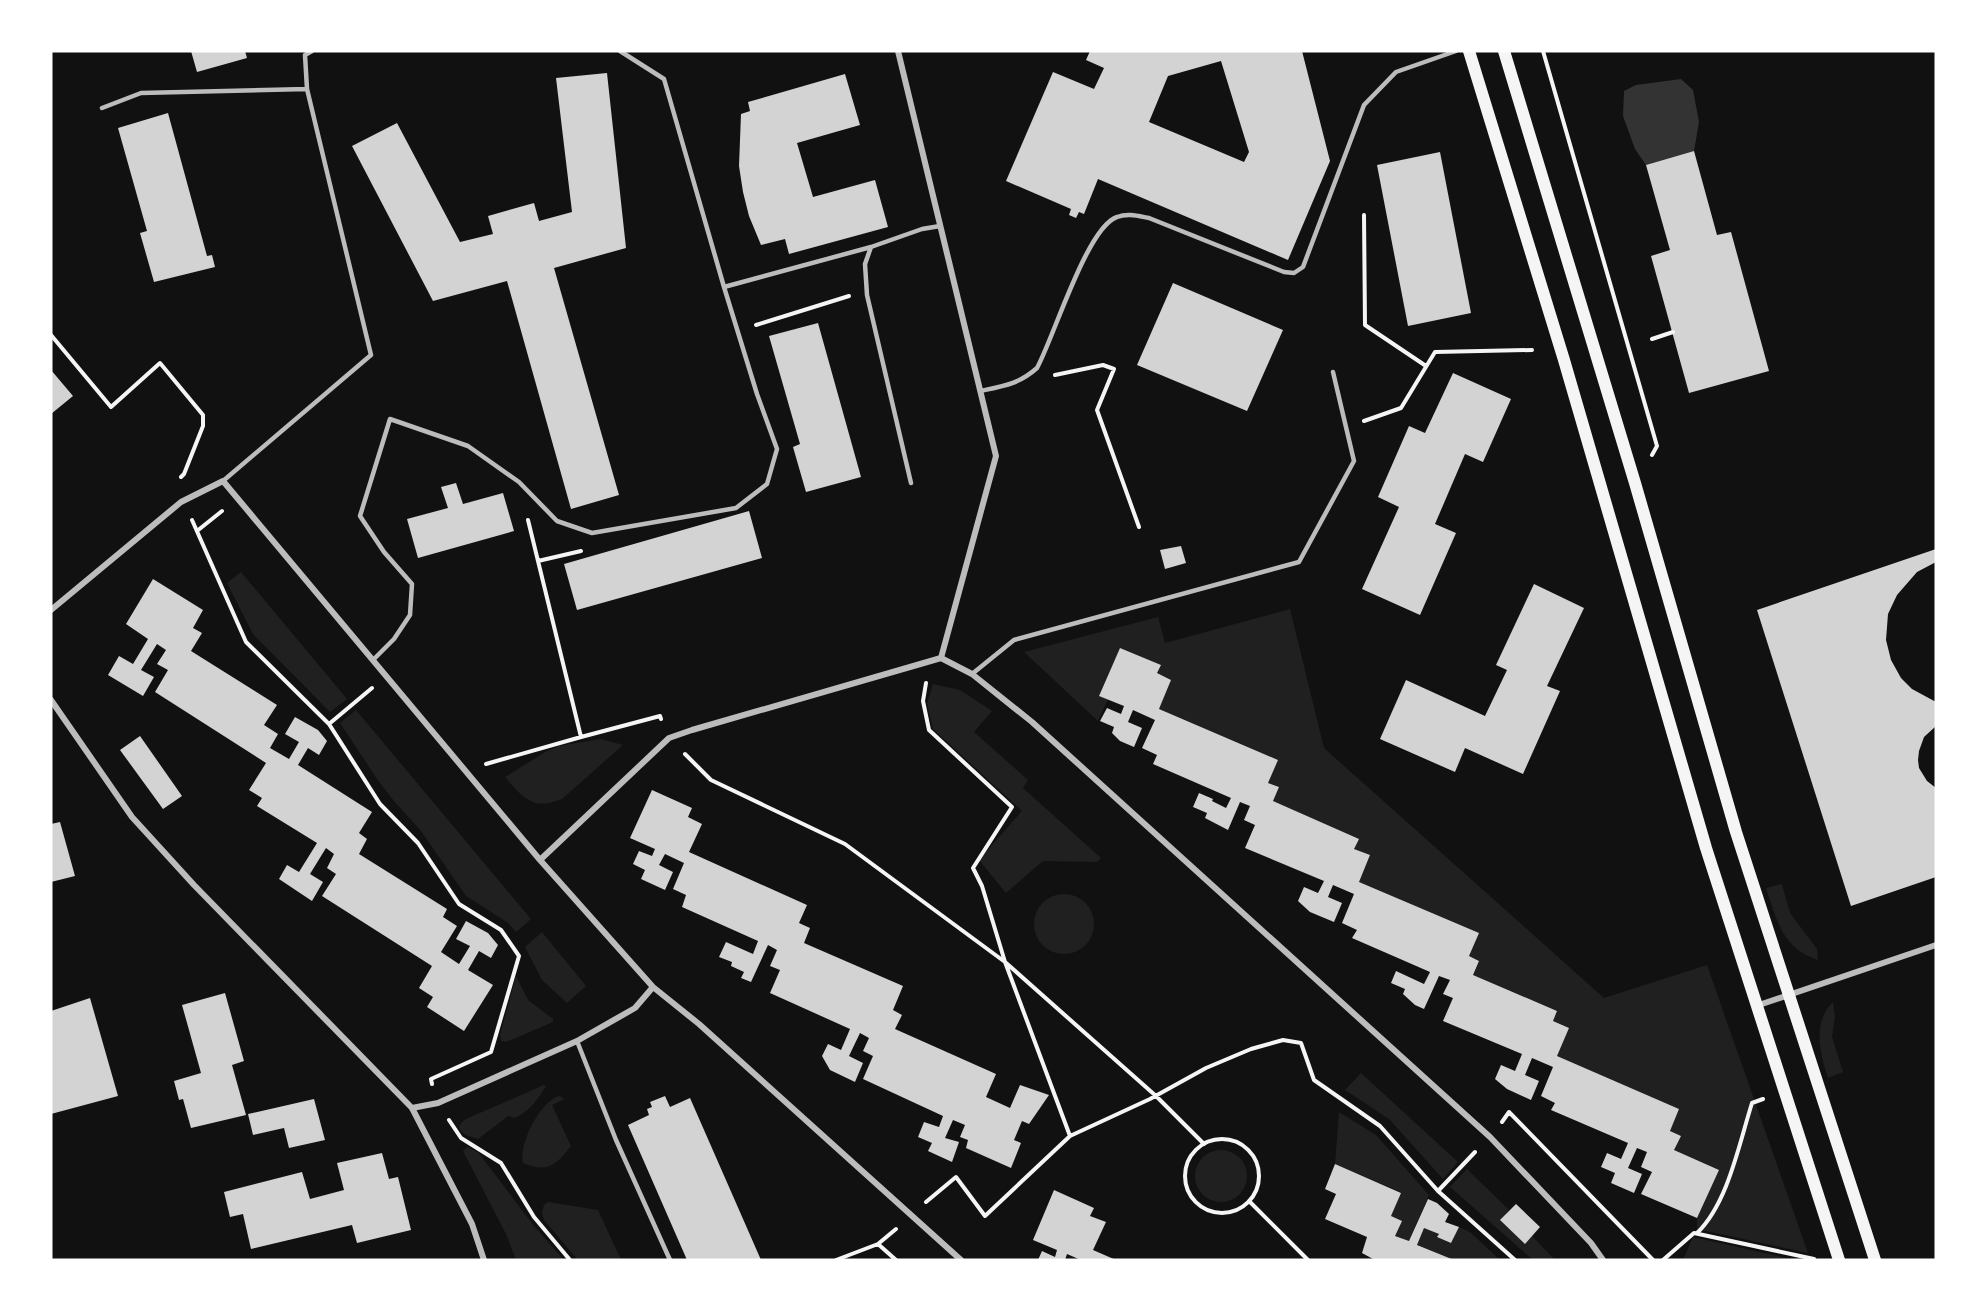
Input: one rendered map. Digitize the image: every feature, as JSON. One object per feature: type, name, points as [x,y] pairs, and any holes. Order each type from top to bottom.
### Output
[{"type":"main road","points":[[1469,51],[1564,360],[1706,848],[1839,1260]]},
{"type":"main road","points":[[1504,51],[1635,483],[1736,832],[1875,1260]]},
{"type":"street","points":[[898,51],[996,456],[941,658]]},
{"type":"street","points":[[51,610],[181,502],[223,481],[540,860],[653,987],[699,1024],[961,1260]]},
{"type":"street","points":[[540,860],[669,738],[941,658],[972,674],[1032,722],[1490,1137],[1591,1243],[1603,1260]]},
{"type":"street","points":[[51,700],[132,817],[194,885],[412,1108],[472,1224],[484,1260]]},
{"type":"street","points":[[1756,1006],[1936,945]]},
{"type":"street","points":[[412,1108],[438,1103],[577,1041],[635,1008],[653,987]]},
{"type":"lane","points":[[223,481],[371,355],[307,89],[305,55],[312,51]]},
{"type":"lane","points":[[373,660],[394,639],[410,615],[412,584],[384,552],[360,516],[390,419],[468,446],[519,482],[557,521],[592,532],[736,508],[767,484],[777,448],[757,394],[724,287],[664,79],[620,51]]},
{"type":"lane","points":[[980,391],[1008,386],[1024,380],[1038,368],[1089,246],[1102,227],[1115,218],[1133,214],[1149,218],[1284,272],[1294,273],[1303,267],[1364,105],[1396,72],[1456,51]]},
{"type":"lane","points":[[102,108],[141,93],[307,89]]},
{"type":"lane","points":[[724,287],[871,247],[922,228],[940,226]]},
{"type":"lane","points":[[871,247],[865,264],[867,295],[911,483]]},
{"type":"lane","points":[[972,674],[1014,640],[1299,562],[1354,461],[1333,372]]},
{"type":"lane","points":[[577,1041],[616,1140],[670,1260]]},
{"type":"path","points":[[1543,51],[1657,446],[1635,483]]},
{"type":"path","points":[[1364,215],[1365,324],[1426,366]]},
{"type":"path","points":[[738,330],[849,296],[867,295]]},
{"type":"path","points":[[1652,339],[1673,332]]},
{"type":"path","points":[[51,335],[111,407],[159,363],[203,415],[203,426],[184,474],[169,487],[181,502],[197,531],[246,642],[328,724],[380,804],[418,843],[459,904],[501,930],[519,956],[491,1052],[431,1080],[438,1103],[461,1138],[501,1163],[534,1217],[570,1260]]},
{"type":"path","points":[[1346,427],[1401,408],[1435,352],[1532,350]]},
{"type":"path","points":[[1038,368],[1046,377],[1103,364],[1114,369],[1097,410],[1139,527]]},
{"type":"path","points":[[519,482],[581,737]]},
{"type":"path","points":[[197,531],[237,498]]},
{"type":"path","points":[[538,561],[595,548],[592,532]]},
{"type":"path","points":[[954,665],[948,682],[926,681],[923,701],[929,730],[1012,807],[973,868],[982,886],[1005,962],[1070,1136]]},
{"type":"path","points":[[328,724],[386,676]]},
{"type":"path","points":[[479,757],[487,765],[660,716],[669,738],[711,780],[845,844],[1005,962],[1156,1096],[1204,1144]]},
{"type":"path","points":[[921,1206],[956,1177],[985,1216],[1070,1136],[1156,1096],[1206,1068],[1251,1049],[1283,1040],[1301,1043],[1314,1080],[1380,1126],[1438,1191],[1515,1260]]},
{"type":"path","points":[[1663,1260],[1704,1226],[1717,1205],[1727,1181],[1752,1103],[1763,1099]]},
{"type":"path","points":[[1216,1140],[1229,1140],[1241,1145],[1251,1153],[1257,1164],[1258,1177],[1256,1190],[1249,1201],[1239,1209],[1227,1213],[1208,1210],[1192,1199],[1186,1188],[1185,1175],[1187,1163],[1194,1152],[1204,1144],[1216,1140]]},
{"type":"path","points":[[1249,1201],[1308,1260]]},
{"type":"path","points":[[836,1260],[878,1244],[902,1224]]},
{"type":"path","points":[[1696,1233],[1818,1260]]},
{"type":"path","points":[[878,1244],[896,1260]]},
{"type":"shaded area","points":[[1681,79],[1693,90],[1699,122],[1694,151],[1646,165],[1635,149],[1623,116],[1624,91],[1636,85]]},
{"type":"shaded area","points":[[241,572],[347,699],[330,712],[253,634],[227,583]]},
{"type":"shaded area","points":[[1290,609],[1324,748],[1604,998],[1707,965],[1808,1253],[1697,1229],[1697,1218],[1719,1170],[1674,1150],[1681,1136],[1670,1131],[1679,1109],[1557,1056],[1569,1028],[1553,1021],[1557,1011],[1473,975],[1479,961],[1469,956],[1478,933],[1359,882],[1370,856],[1354,849],[1358,839],[1273,801],[1279,787],[1268,783],[1278,760],[1159,709],[1171,680],[1157,673],[1161,665],[1120,648],[1099,695],[1108,699],[1098,721],[1024,652],[1158,617],[1165,643]]},
{"type":"shaded area","points":[[933,684],[960,690],[992,711],[974,732],[1028,780],[1023,788],[1101,858],[1097,862],[1043,861],[1006,893],[979,860],[1022,811],[933,729],[927,703]]},
{"type":"shaded area","points":[[356,710],[531,919],[516,932],[507,922],[466,896],[421,831],[379,782],[340,723]]},
{"type":"shaded area","points":[[601,739],[623,745],[562,799],[543,804],[536,803],[517,791],[505,777],[559,746]]},
{"type":"shaded area","points":[[1782,884],[1790,913],[1817,949],[1818,960],[1796,948],[1778,922],[1766,888]]},
{"type":"shaded area","points":[[1064,894],[1081,899],[1089,907],[1094,924],[1089,941],[1081,949],[1064,954],[1047,949],[1039,941],[1034,924],[1039,907],[1047,899]]},
{"type":"shaded area","points":[[542,932],[586,986],[567,1003],[542,980],[525,947]]},
{"type":"shaded area","points":[[516,976],[528,1000],[553,1019],[553,1022],[506,1042],[501,1041],[500,1035]]},
{"type":"shaded area","points":[[1833,1002],[1835,1017],[1832,1037],[1843,1072],[1828,1078],[1822,1059],[1820,1029],[1826,1010]]},
{"type":"shaded area","points":[[1361,1073],[1458,1162],[1443,1179],[1389,1119],[1345,1090]]},
{"type":"shaded area","points":[[546,1086],[533,1105],[525,1112],[515,1118],[508,1116],[478,1139],[465,1134],[459,1128],[466,1119]]},
{"type":"shaded area","points":[[560,1096],[564,1099],[552,1105],[571,1146],[550,1166],[539,1167],[523,1163],[524,1145],[533,1124],[546,1105]]},
{"type":"shaded area","points":[[1339,1112],[1376,1135],[1429,1195],[1409,1241],[1395,1236],[1391,1216],[1401,1192],[1335,1164]]},
{"type":"shaded area","points":[[467,1147],[478,1152],[534,1226],[564,1260],[516,1260],[506,1234],[463,1151]]},
{"type":"shaded area","points":[[1221,1150],[1235,1154],[1243,1162],[1247,1176],[1243,1190],[1235,1198],[1221,1202],[1207,1198],[1199,1190],[1195,1176],[1199,1162],[1207,1154]]},
{"type":"shaded area","points":[[1467,1169],[1509,1210],[1501,1221],[1525,1243],[1532,1236],[1555,1260],[1533,1260],[1450,1187]]},
{"type":"shaded area","points":[[548,1202],[598,1210],[621,1260],[578,1260],[544,1220],[542,1213],[544,1205]]},
{"type":"shaded area","points":[[1459,1227],[1470,1232],[1500,1260],[1454,1260],[1417,1245],[1424,1228],[1439,1234],[1438,1237],[1451,1243]]},
{"type":"shaded area","points":[[1693,1237],[1795,1260],[1683,1260]]},
{"type":"building","points":[[191,51],[245,51],[247,58],[197,72]]},
{"type":"building","points":[[1090,51],[1302,51],[1330,161],[1288,260],[1098,179],[1084,214],[1079,212],[1076,218],[1069,215],[1071,209],[1006,181],[1053,72],[1094,89],[1104,68],[1086,60]],"holes":[[[1221,61],[1249,152],[1244,162],[1149,122],[1168,76]]]},
{"type":"building","points":[[607,73],[626,248],[554,268],[619,495],[571,509],[507,281],[433,301],[352,146],[397,123],[460,242],[493,234],[488,216],[534,203],[539,221],[572,212],[556,78]]},
{"type":"building","points":[[845,74],[860,125],[797,143],[813,197],[875,180],[888,227],[789,254],[785,239],[761,245],[749,216],[739,166],[741,114],[750,111],[748,102]]},
{"type":"building","points":[[168,113],[207,256],[212,255],[215,267],[154,282],[140,233],[147,231],[118,128]]},
{"type":"building","points":[[1694,151],[1717,235],[1731,232],[1769,371],[1689,393],[1651,256],[1670,250],[1646,165]]},
{"type":"building","points":[[1440,152],[1471,313],[1408,326],[1377,165]]},
{"type":"building","points":[[1173,283],[1283,330],[1247,411],[1137,365]]},
{"type":"building","points":[[818,323],[861,477],[806,492],[793,447],[800,444],[769,336]]},
{"type":"building","points":[[51,370],[73,396],[51,414]]},
{"type":"building","points":[[1453,373],[1511,399],[1483,462],[1465,454],[1435,524],[1456,533],[1420,615],[1362,589],[1399,507],[1378,497],[1409,426],[1425,433]]},
{"type":"building","points":[[456,483],[463,504],[503,493],[514,531],[418,558],[407,519],[448,508],[441,487]]},
{"type":"building","points":[[749,511],[762,558],[577,610],[564,564]]},
{"type":"building","points":[[1181,546],[1186,563],[1165,569],[1160,550]]},
{"type":"building","points":[[1936,549],[1936,562],[1917,572],[1897,595],[1888,614],[1886,640],[1891,660],[1901,678],[1912,689],[1936,702],[1936,726],[1924,737],[1918,760],[1919,768],[1927,781],[1936,788],[1936,877],[1851,906],[1757,610]]},
{"type":"building","points":[[153,579],[203,610],[193,628],[202,633],[191,651],[277,705],[264,725],[278,734],[270,748],[289,759],[299,742],[285,734],[295,717],[318,730],[327,741],[319,755],[308,748],[298,765],[372,812],[359,833],[367,839],[359,854],[447,909],[443,917],[457,926],[441,952],[459,964],[470,946],[456,939],[466,921],[488,933],[498,945],[491,958],[479,951],[468,970],[493,985],[464,1031],[427,1007],[433,997],[419,988],[432,966],[322,896],[336,874],[327,868],[334,854],[326,848],[310,874],[323,882],[312,901],[279,879],[287,865],[299,872],[317,843],[257,806],[262,798],[249,790],[266,763],[155,692],[168,670],[157,664],[166,650],[157,644],[141,670],[154,677],[143,696],[108,675],[119,656],[133,664],[148,639],[126,624]]},
{"type":"building","points":[[1534,584],[1584,608],[1547,686],[1560,691],[1523,774],[1465,748],[1455,772],[1380,739],[1406,680],[1485,716],[1507,670],[1496,665]]},
{"type":"building","points":[[1120,648],[1161,665],[1157,673],[1171,680],[1159,709],[1278,760],[1268,783],[1279,787],[1273,801],[1359,839],[1354,849],[1370,855],[1359,882],[1479,933],[1469,956],[1479,961],[1473,975],[1557,1011],[1553,1021],[1569,1028],[1557,1056],[1679,1109],[1670,1131],[1681,1136],[1674,1150],[1719,1170],[1697,1218],[1641,1194],[1652,1172],[1641,1167],[1647,1152],[1637,1148],[1628,1168],[1642,1174],[1634,1193],[1611,1183],[1615,1173],[1601,1167],[1607,1153],[1621,1159],[1628,1143],[1551,1110],[1555,1103],[1541,1096],[1553,1067],[1532,1058],[1525,1075],[1539,1081],[1531,1100],[1507,1089],[1495,1079],[1501,1065],[1515,1071],[1522,1054],[1443,1021],[1453,998],[1443,994],[1450,980],[1439,976],[1424,1009],[1415,1005],[1403,994],[1405,989],[1391,983],[1396,971],[1424,984],[1430,972],[1352,938],[1357,930],[1342,923],[1354,894],[1333,885],[1328,897],[1342,903],[1334,922],[1310,912],[1298,901],[1304,887],[1318,893],[1324,881],[1245,848],[1255,825],[1244,820],[1250,806],[1240,802],[1228,830],[1205,818],[1207,813],[1193,807],[1199,793],[1226,808],[1231,798],[1153,764],[1157,755],[1142,748],[1155,720],[1133,710],[1128,722],[1142,728],[1134,747],[1120,741],[1112,733],[1114,727],[1100,721],[1107,708],[1121,714],[1124,706],[1099,696]]},
{"type":"building","points":[[140,736],[182,796],[163,809],[120,750]]},
{"type":"building","points":[[652,790],[692,808],[688,817],[702,824],[689,852],[807,905],[799,923],[810,928],[804,943],[903,986],[893,1010],[902,1015],[895,1029],[996,1074],[986,1097],[1010,1108],[1020,1085],[1049,1095],[1029,1124],[1022,1121],[1014,1140],[1021,1143],[1011,1168],[966,1148],[968,1140],[960,1137],[965,1125],[953,1120],[945,1138],[959,1142],[952,1162],[928,1151],[932,1143],[918,1137],[924,1122],[939,1127],[943,1116],[863,1079],[873,1056],[863,1051],[869,1038],[860,1033],[849,1056],[863,1063],[855,1082],[830,1070],[822,1056],[828,1044],[841,1050],[850,1029],[770,993],[780,970],[770,966],[777,950],[768,945],[751,982],[741,978],[744,972],[731,966],[732,962],[719,957],[726,942],[753,954],[758,941],[682,907],[686,895],[673,889],[684,863],[665,854],[659,865],[673,872],[665,890],[641,879],[645,870],[633,864],[639,851],[652,856],[655,849],[630,838]]},
{"type":"building","points":[[60,822],[75,876],[51,882],[51,824]]},
{"type":"building","points":[[225,993],[244,1061],[232,1065],[246,1115],[191,1128],[183,1099],[179,1100],[174,1081],[201,1073],[182,1005]]},
{"type":"building","points":[[90,998],[118,1096],[51,1114],[51,1011]]},
{"type":"building","points":[[665,1096],[670,1107],[690,1098],[761,1260],[687,1260],[628,1125],[649,1115],[647,1109],[652,1107],[650,1102]]},
{"type":"building","points":[[314,1099],[325,1140],[289,1148],[284,1128],[253,1135],[248,1114]]},
{"type":"building","points":[[382,1153],[389,1179],[398,1177],[411,1230],[357,1243],[352,1225],[251,1249],[243,1214],[230,1217],[224,1192],[302,1172],[310,1199],[344,1190],[337,1163]]},
{"type":"building","points":[[1335,1164],[1401,1193],[1391,1216],[1402,1221],[1395,1236],[1409,1241],[1428,1199],[1437,1203],[1449,1214],[1445,1222],[1459,1227],[1451,1243],[1437,1237],[1439,1234],[1424,1228],[1417,1245],[1454,1260],[1372,1260],[1362,1253],[1367,1237],[1325,1219],[1336,1194],[1325,1189]]},
{"type":"building","points":[[1054,1190],[1094,1208],[1090,1216],[1106,1222],[1093,1250],[1116,1260],[1081,1260],[1067,1254],[1065,1260],[1038,1260],[1042,1251],[1055,1257],[1057,1250],[1033,1240]]},
{"type":"building","points":[[1516,1204],[1540,1227],[1525,1244],[1500,1220]]}]
